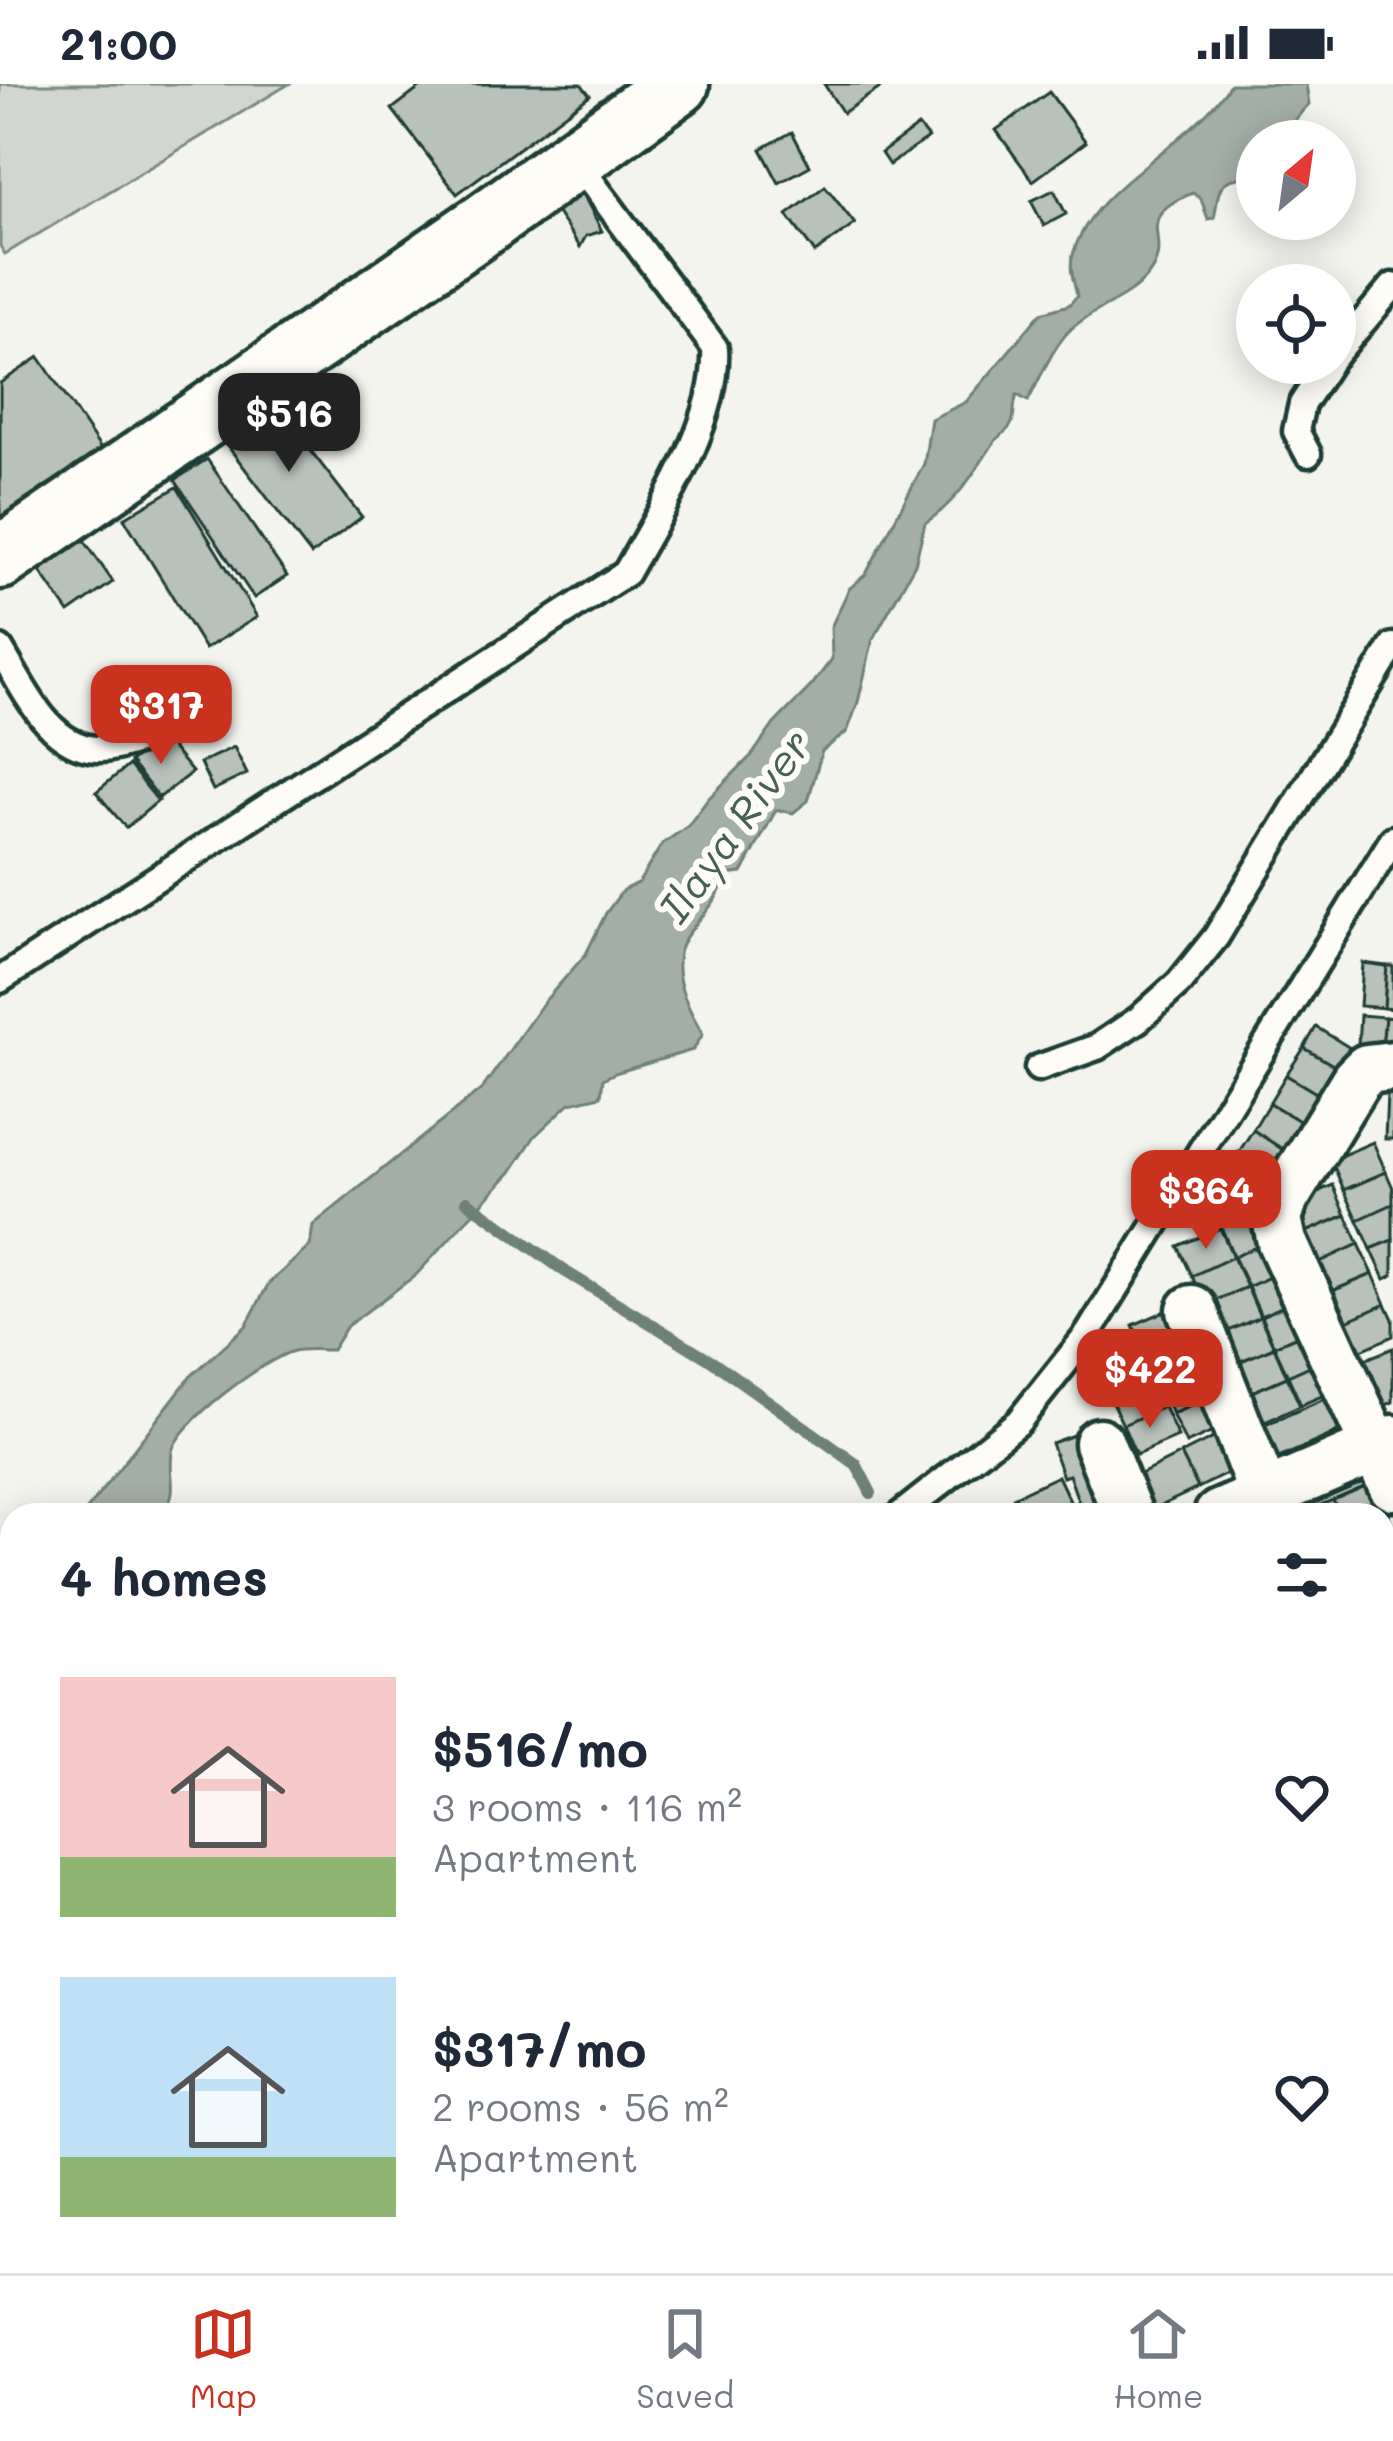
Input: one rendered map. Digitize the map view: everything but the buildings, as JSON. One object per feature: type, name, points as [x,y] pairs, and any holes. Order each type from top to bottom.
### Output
[{"type":"street","points":[[0,559],[575,160],[653,91]]},
{"type":"street","points":[[1268,1503],[1387,1457],[1282,1242],[1277,1218],[1356,1080],[1367,1069],[1393,1066]]},
{"type":"street","points":[[1192,1310],[1250,1503]]},
{"type":"street","points":[[1099,1443],[1123,1503]]},
{"type":"lane","points":[[0,980],[626,573],[664,506],[701,421],[716,371],[715,348],[575,160]]},
{"type":"lane","points":[[1356,331],[1393,286]]},
{"type":"lane","points":[[1308,454],[1296,431],[1302,404],[1315,384]]},
{"type":"lane","points":[[1038,1068],[1097,1047],[1139,1019],[1179,983],[1216,937],[1393,646]]},
{"type":"lane","points":[[0,649],[46,722],[70,742],[96,749],[144,739]]},
{"type":"lane","points":[[916,1503],[1018,1421],[1088,1334],[1393,839]]},
{"type":"shaded area","points":[[0,84],[289,84],[5,254],[0,246]]},
{"type":"water","name":"Ilaya River","points":[[1230,84],[1306,84],[1309,104],[1295,120],[1236,120],[1236,179],[1221,187],[1214,218],[1208,219],[1201,199],[1193,193],[1162,211],[1157,220],[1156,261],[1149,274],[1065,335],[1028,401],[1017,395],[1010,426],[955,497],[925,523],[915,564],[873,639],[847,732],[822,751],[808,801],[793,813],[776,810],[742,873],[726,875],[714,902],[680,949],[681,987],[703,1034],[693,1050],[615,1073],[603,1079],[601,1096],[570,1103],[535,1136],[511,1172],[416,1275],[347,1326],[332,1350],[298,1350],[281,1356],[205,1409],[172,1452],[169,1503],[92,1503],[190,1377],[246,1326],[269,1283],[310,1246],[313,1225],[482,1089],[544,1002],[586,954],[623,890],[639,882],[662,844],[688,826],[812,685],[832,659],[831,627],[849,589],[866,574],[924,464],[931,419],[966,402],[1041,313],[1069,305],[1077,296],[1072,259],[1098,209],[1191,128]]},
{"type":"waterway","points":[[467,1201],[566,1272],[712,1361],[856,1464],[871,1493]]}]
